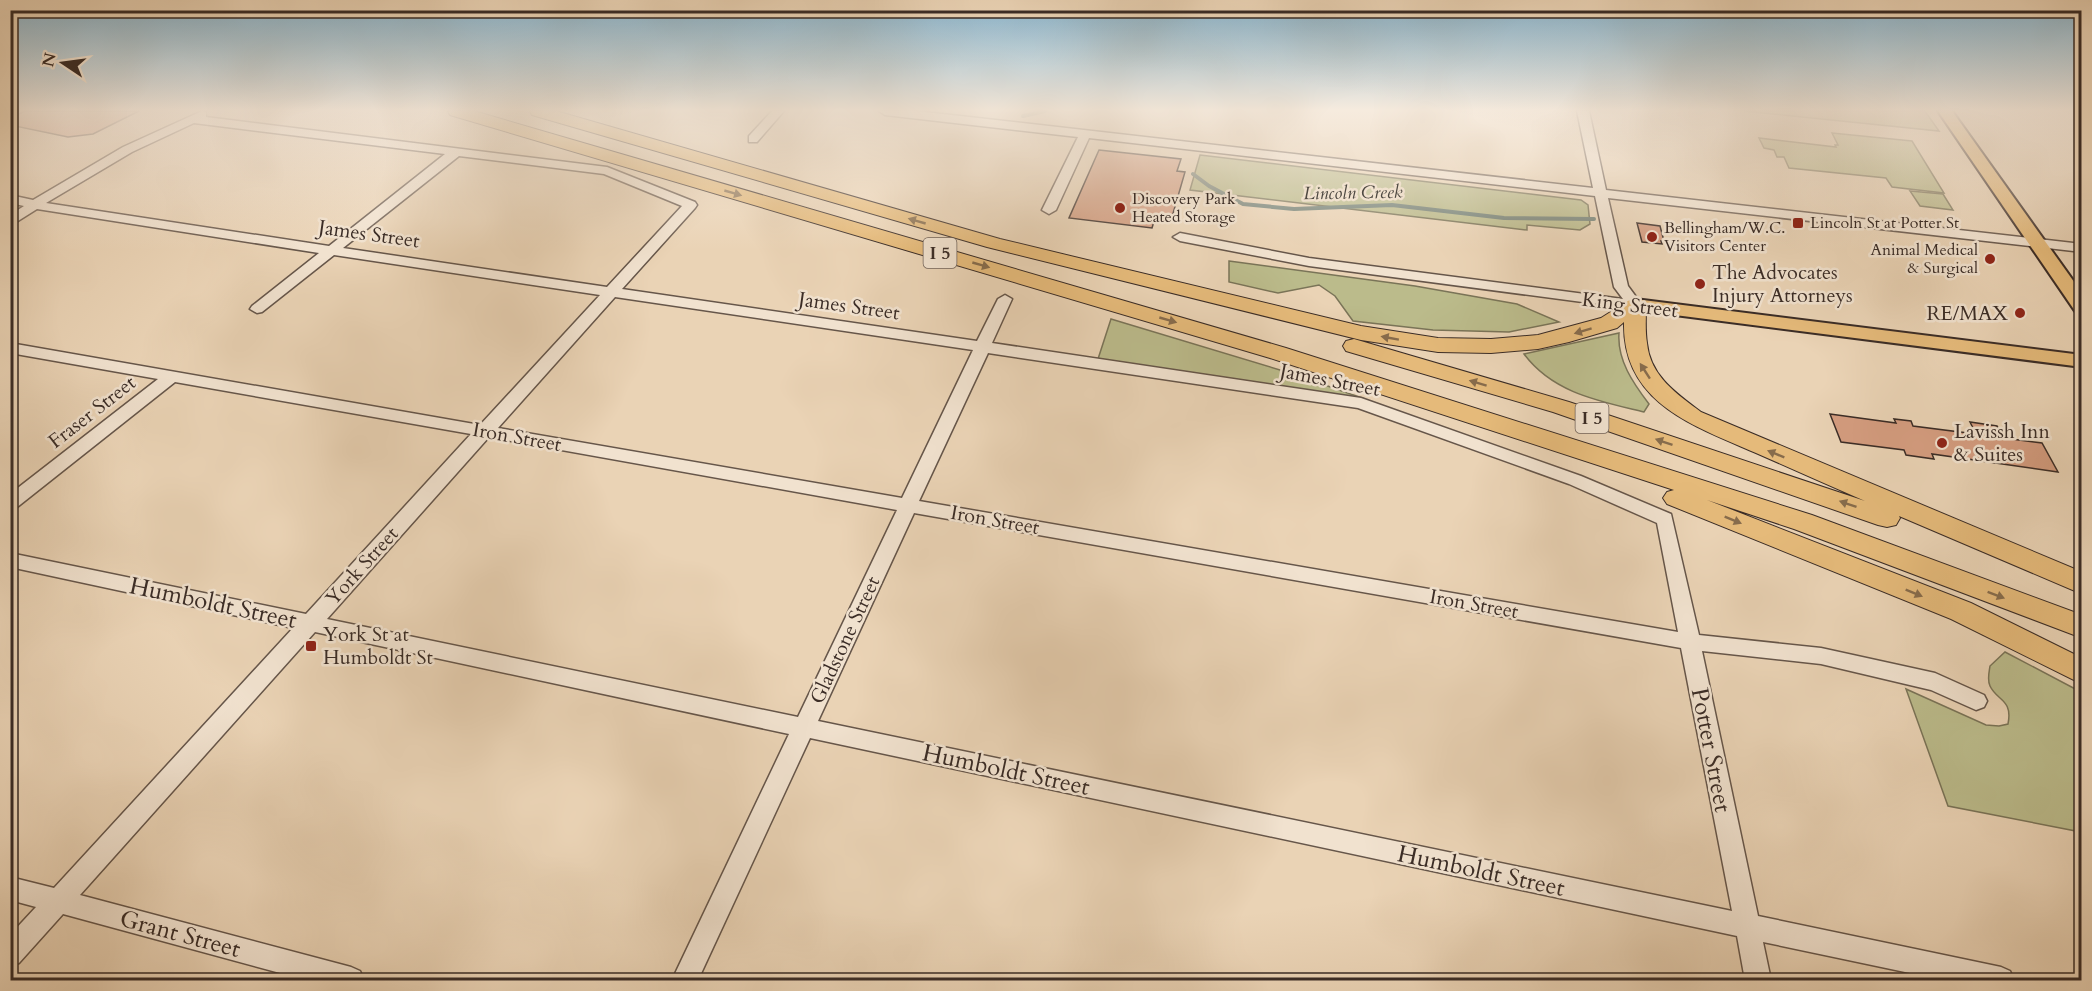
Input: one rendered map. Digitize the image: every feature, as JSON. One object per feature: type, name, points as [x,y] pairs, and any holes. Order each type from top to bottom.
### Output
[{"type":"highway","name":"I 5","points":[[613,157],[1278,353],[1803,522],[2082,627]]},
{"type":"highway","name":"I 5","points":[[698,157],[994,243],[1095,269],[1561,407],[2082,586]]},
{"type":"highway","points":[[1095,269],[1361,333],[1438,345],[1491,346],[1538,342],[1610,323],[1635,305]]},
{"type":"highway","points":[[1635,305],[1635,345],[1644,372],[1664,395],[1693,417],[2082,586]]},
{"type":"highway","points":[[1424,400],[1961,611],[2082,672]]},
{"type":"main road","points":[[1977,157],[2082,307]]},
{"type":"main road","name":"King Street","points":[[1635,305],[2082,361]]},
{"type":"main road","points":[[2002,351],[2058,366],[2082,376]]},
{"type":"street","points":[[10,222],[113,157]]},
{"type":"street","points":[[257,309],[449,157]]},
{"type":"street","name":"York Street","points":[[10,954],[690,205],[607,171],[498,157]]},
{"type":"street","points":[[1049,210],[1074,157]]},
{"type":"street","points":[[1285,157],[2082,248]]},
{"type":"street","points":[[1593,157],[1621,287],[1635,305]]},
{"type":"street","name":"James Street","points":[[10,199],[64,210],[1361,403],[1575,480],[1665,519]]},
{"type":"street","name":"King Street","points":[[1180,237],[1309,262],[1635,305]]},
{"type":"street","name":"Gladstone Street","points":[[685,981],[1005,299]]},
{"type":"street","name":"Iron Street","points":[[10,348],[1690,642],[1821,656],[1935,682],[1976,701]]},
{"type":"street","name":"Fraser Street","points":[[10,504],[172,376]]},
{"type":"street","name":"Potter Street","points":[[1665,519],[1758,981]]},
{"type":"street","name":"Humboldt Street","points":[[10,560],[2001,981]]},
{"type":"street","name":"Grant Street","points":[[10,888],[351,981]]},
{"type":"green space","points":[[1199,157],[1219,157],[1581,200],[1588,205],[1590,224],[1580,230],[1527,225],[1527,230],[1190,190]]},
{"type":"green space","points":[[1784,157],[1922,157],[1944,193],[1892,187],[1886,178],[1789,168]]},
{"type":"green space","points":[[1910,191],[1943,194],[1953,210],[1920,206]]},
{"type":"green space","points":[[1229,261],[1415,286],[1517,304],[1559,322],[1509,332],[1433,330],[1353,321],[1335,296],[1319,285],[1278,293],[1229,282]]},
{"type":"green space","points":[[1111,319],[1290,373],[1365,399],[1098,359]]},
{"type":"green space","points":[[1619,333],[1623,362],[1649,404],[1644,412],[1594,399],[1563,387],[1536,367],[1524,354]]},
{"type":"green space","points":[[2005,652],[2081,692],[2081,832],[1948,806],[1906,689],[1986,725],[2008,724],[2009,716],[2006,705],[1993,691],[1988,679],[1990,666]]},
{"type":"building","points":[[1096,157],[1181,159],[1177,171],[1185,172],[1172,217],[1156,215],[1152,228],[1069,218]]},
{"type":"building","name":"Bellingham/W.C. Visitors Center","points":[[1637,223],[1660,226],[1664,241],[1661,241],[1662,244],[1642,242]]},
{"type":"building","name":"Lavissh Inn & Suites","points":[[1830,414],[1896,423],[1894,419],[1911,421],[1913,426],[1976,434],[1970,422],[1997,426],[2004,438],[2042,443],[2058,472],[1932,454],[1934,459],[1906,455],[1904,450],[1841,442]]},
{"type":"waterway","name":"Lincoln Creek","points":[[1193,174],[1209,186],[1243,204],[1294,209],[1392,205],[1504,218],[1594,219]]},
{"type":"place","name":"Discovery Park Heated Storage","points":[[1120,208]]},
{"type":"place","name":"Lincoln St at Potter St","points":[[1798,223]]},
{"type":"place","name":"Bellingham/W.C. Visitors Center","points":[[1652,237]]},
{"type":"place","name":"Animal Medical & Surgical","points":[[1990,259]]},
{"type":"place","name":"The Advocates Injury Attorneys","points":[[1700,284]]},
{"type":"place","name":"RE/MAX","points":[[2020,313]]},
{"type":"place","name":"Lavissh Inn & Suites","points":[[1942,443]]},
{"type":"place","name":"York St at Humboldt St","points":[[311,646]]}]
